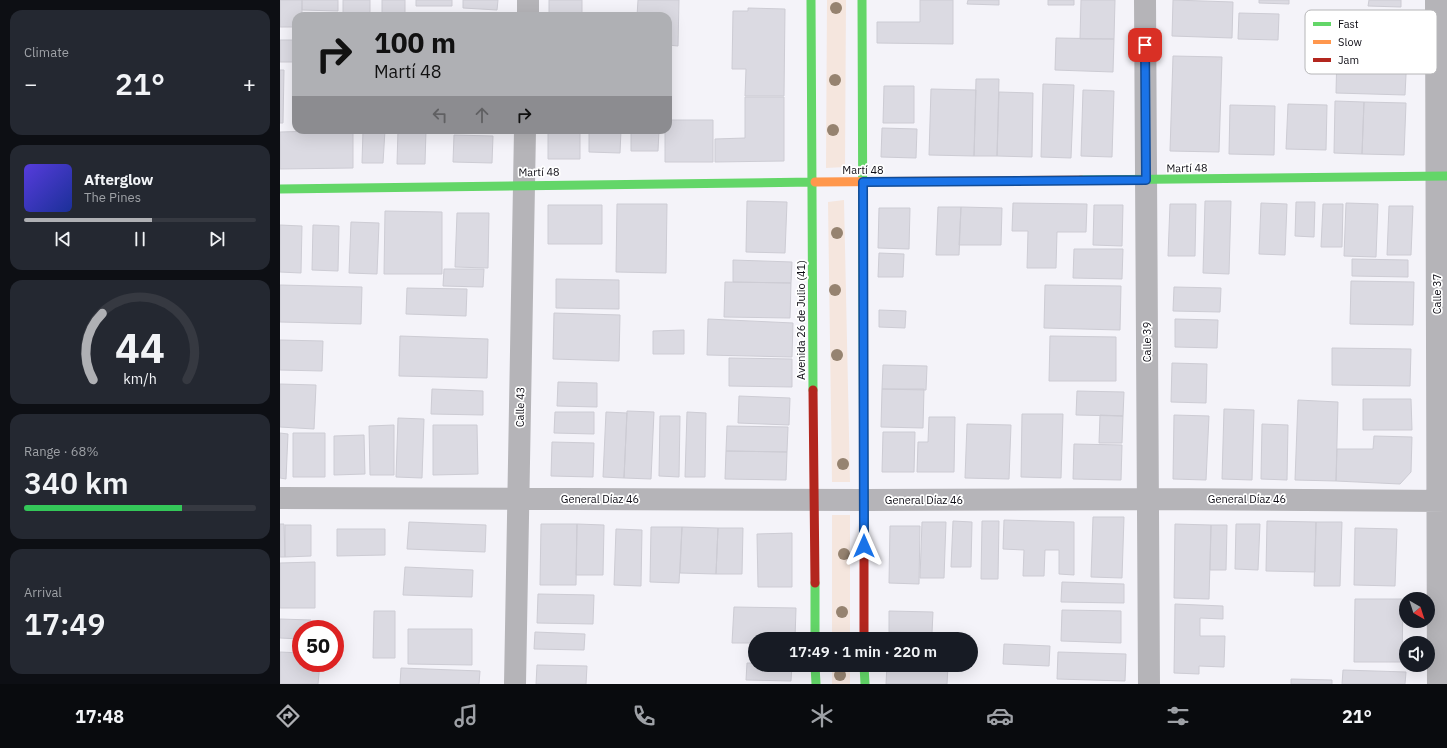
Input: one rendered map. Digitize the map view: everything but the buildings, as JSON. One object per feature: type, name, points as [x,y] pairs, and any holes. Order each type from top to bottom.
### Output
[{"type":"main road","name":"Avenida 26 de Julio (41)","points":[[811,0],[815,632]]},
{"type":"main road","points":[[862,0],[864,632]]},
{"type":"main road","name":"Martí 48","points":[[280,189],[524,184],[1146,180],[1442,176]]},
{"type":"main road","points":[[815,672],[816,684]]},
{"type":"main road","points":[[864,672],[864,684]]},
{"type":"street","points":[[528,0],[528,12]]},
{"type":"street","name":"Calle 39","points":[[1145,0],[1149,684]]},
{"type":"street","name":"Calle 37","points":[[1436,0],[1436,10]]},
{"type":"street","name":"Calle 37","points":[[1437,29],[1442,176],[1442,501],[1438,684]]},
{"type":"street","name":"Calle 43","points":[[515,684],[526,134]]},
{"type":"street","name":"General Díaz 46","points":[[280,498],[814,500],[1148,499],[1442,501]]},
{"type":"shaded area","points":[[827,0],[846,0],[845,167],[826,168]]},
{"type":"shaded area","points":[[844,200],[850,482],[832,482],[828,202]]},
{"type":"shaded area","points":[[832,515],[850,515],[850,632],[832,632]]},
{"type":"shaded area","points":[[832,672],[850,672],[850,684],[832,684]]},
{"type":"traffic: fast","points":[[811,0],[813,390]]},
{"type":"traffic: fast","points":[[862,0],[864,554]]},
{"type":"traffic: fast","points":[[1081,180],[1447,176]]},
{"type":"traffic: fast","points":[[280,189],[815,182]]},
{"type":"traffic: fast","points":[[815,583],[815,632]]},
{"type":"traffic: fast","points":[[815,672],[816,684]]},
{"type":"traffic: fast","points":[[864,672],[865,684]]},
{"type":"traffic: slow","points":[[815,182],[1081,180]]},
{"type":"traffic: jam","points":[[813,390],[815,583]]},
{"type":"traffic: jam","points":[[864,554],[864,632]]},
{"type":"route","points":[[864,546],[863,182],[1146,180],[1145,45]]}]
